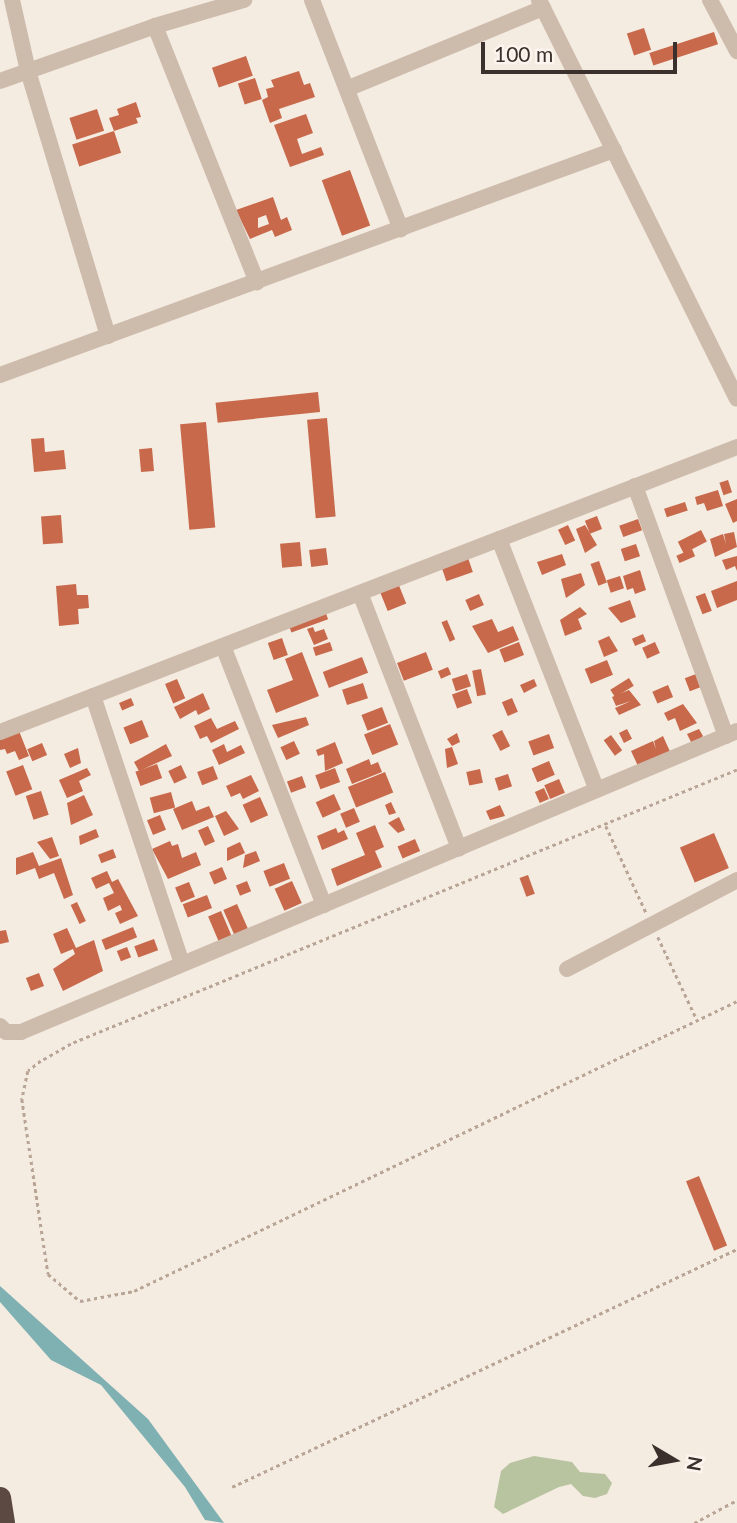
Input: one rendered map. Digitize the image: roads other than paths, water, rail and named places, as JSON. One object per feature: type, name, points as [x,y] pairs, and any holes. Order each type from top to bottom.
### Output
[{"type":"highway","points":[[0,1497],[4,1523]]},
{"type":"street","points":[[12,0],[28,71],[108,336]]},
{"type":"street","points":[[0,81],[155,26],[244,0]]},
{"type":"street","points":[[312,0],[349,88],[401,229]]},
{"type":"street","points":[[710,0],[737,51]]},
{"type":"street","points":[[349,88],[541,4],[737,398]]},
{"type":"street","points":[[155,26],[257,282]]},
{"type":"street","points":[[0,375],[614,150]]},
{"type":"street","points":[[0,732],[737,447]]},
{"type":"street","points":[[0,1026],[6,1032],[21,1032],[732,733],[635,486]]},
{"type":"street","points":[[499,539],[597,790]]},
{"type":"street","points":[[360,593],[458,848]]},
{"type":"street","points":[[223,646],[324,905]]},
{"type":"street","points":[[93,696],[182,964]]},
{"type":"street","points":[[567,969],[737,880]]},
{"type":"water","points":[[0,1286],[148,1419],[224,1523],[205,1520],[185,1487],[101,1385],[51,1360],[0,1302]]}]
